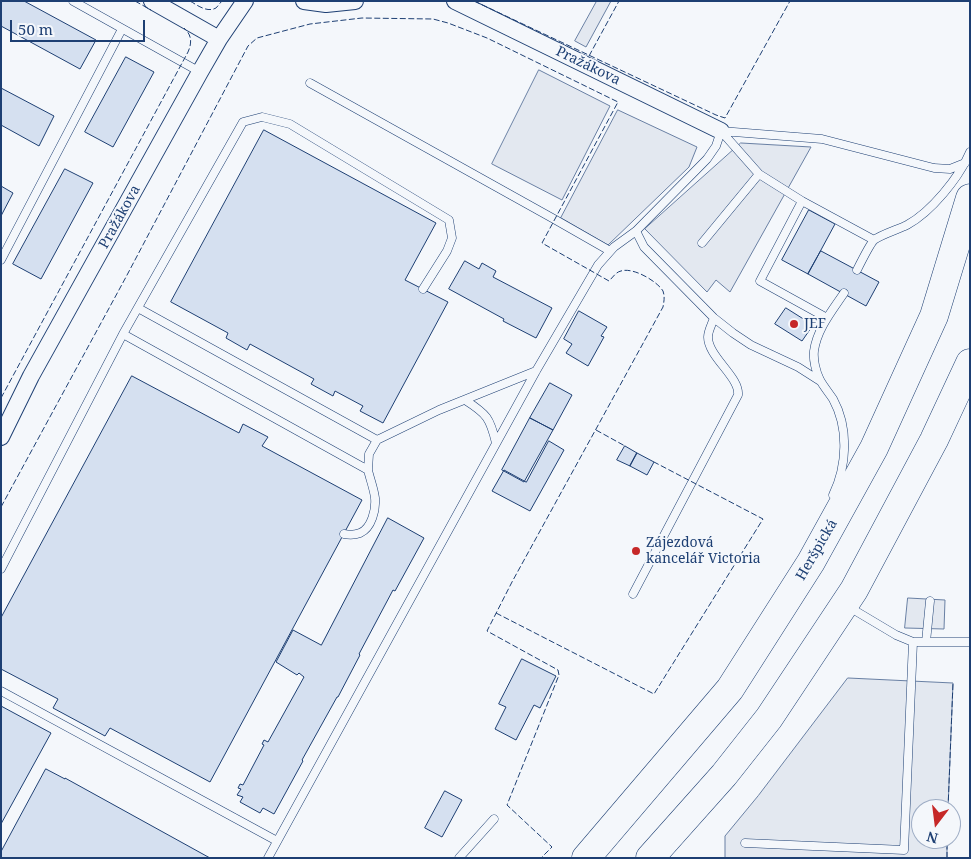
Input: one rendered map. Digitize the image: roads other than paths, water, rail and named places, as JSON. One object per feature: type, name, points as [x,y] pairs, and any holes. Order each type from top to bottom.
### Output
[{"type":"highway","name":"Heršpická","points":[[586,858],[730,689],[874,448],[934,316],[970,198]]},
{"type":"highway","points":[[650,858],[724,775],[769,718],[854,590],[934,440],[970,364]]},
{"type":"street","points":[[152,1],[220,39]]},
{"type":"street","name":"Pražákova","points":[[1,437],[31,376],[200,72],[245,1]]},
{"type":"street","points":[[304,1],[326,4],[355,1]]},
{"type":"street","name":"Pražákova","points":[[455,1],[721,131]]},
{"type":"lane","points":[[73,1],[200,72]]},
{"type":"lane","points":[[1,260],[122,29]]},
{"type":"lane","points":[[310,83],[610,252]]},
{"type":"lane","points":[[1,569],[123,334],[243,122],[262,117],[290,124],[449,220],[452,238],[448,251],[423,289]]},
{"type":"lane","points":[[721,131],[822,139],[934,168],[950,169],[965,163]]},
{"type":"lane","points":[[721,131],[759,174],[802,201],[874,240]]},
{"type":"lane","points":[[268,858],[536,371],[598,266],[614,247],[636,231],[707,159],[716,146],[721,131]]},
{"type":"lane","points":[[857,270],[874,240],[907,225],[926,212],[949,186],[965,163],[970,152]]},
{"type":"lane","points":[[702,243],[759,174]]},
{"type":"lane","points":[[802,201],[760,281],[827,318]]},
{"type":"lane","points":[[636,231],[644,247],[714,318],[732,333],[751,345],[798,367],[820,380]]},
{"type":"lane","points":[[831,501],[843,467],[844,440],[840,413],[820,380],[814,352],[817,339],[827,318],[844,293]]},
{"type":"lane","points":[[138,308],[377,440]]},
{"type":"lane","points":[[633,594],[738,395],[738,387],[713,352],[708,341],[708,335],[714,318]]},
{"type":"lane","points":[[123,334],[368,470]]},
{"type":"lane","points":[[344,534],[360,533],[368,527],[374,514],[375,497],[368,470],[369,454],[377,440],[439,410],[536,371]]},
{"type":"lane","points":[[466,400],[482,411],[492,426],[496,444]]},
{"type":"lane","points":[[926,642],[930,601]]},
{"type":"lane","points":[[844,604],[896,635],[913,642],[970,642]]},
{"type":"lane","points":[[745,843],[904,850],[913,642]]},
{"type":"lane","points":[[1,691],[277,841]]},
{"type":"lane","points":[[459,858],[494,819]]},
{"type":"place","name":"JEF","points":[[794,324]]},
{"type":"place","name":"Zájezdová kancelář Victoria","points":[[636,551]]}]
